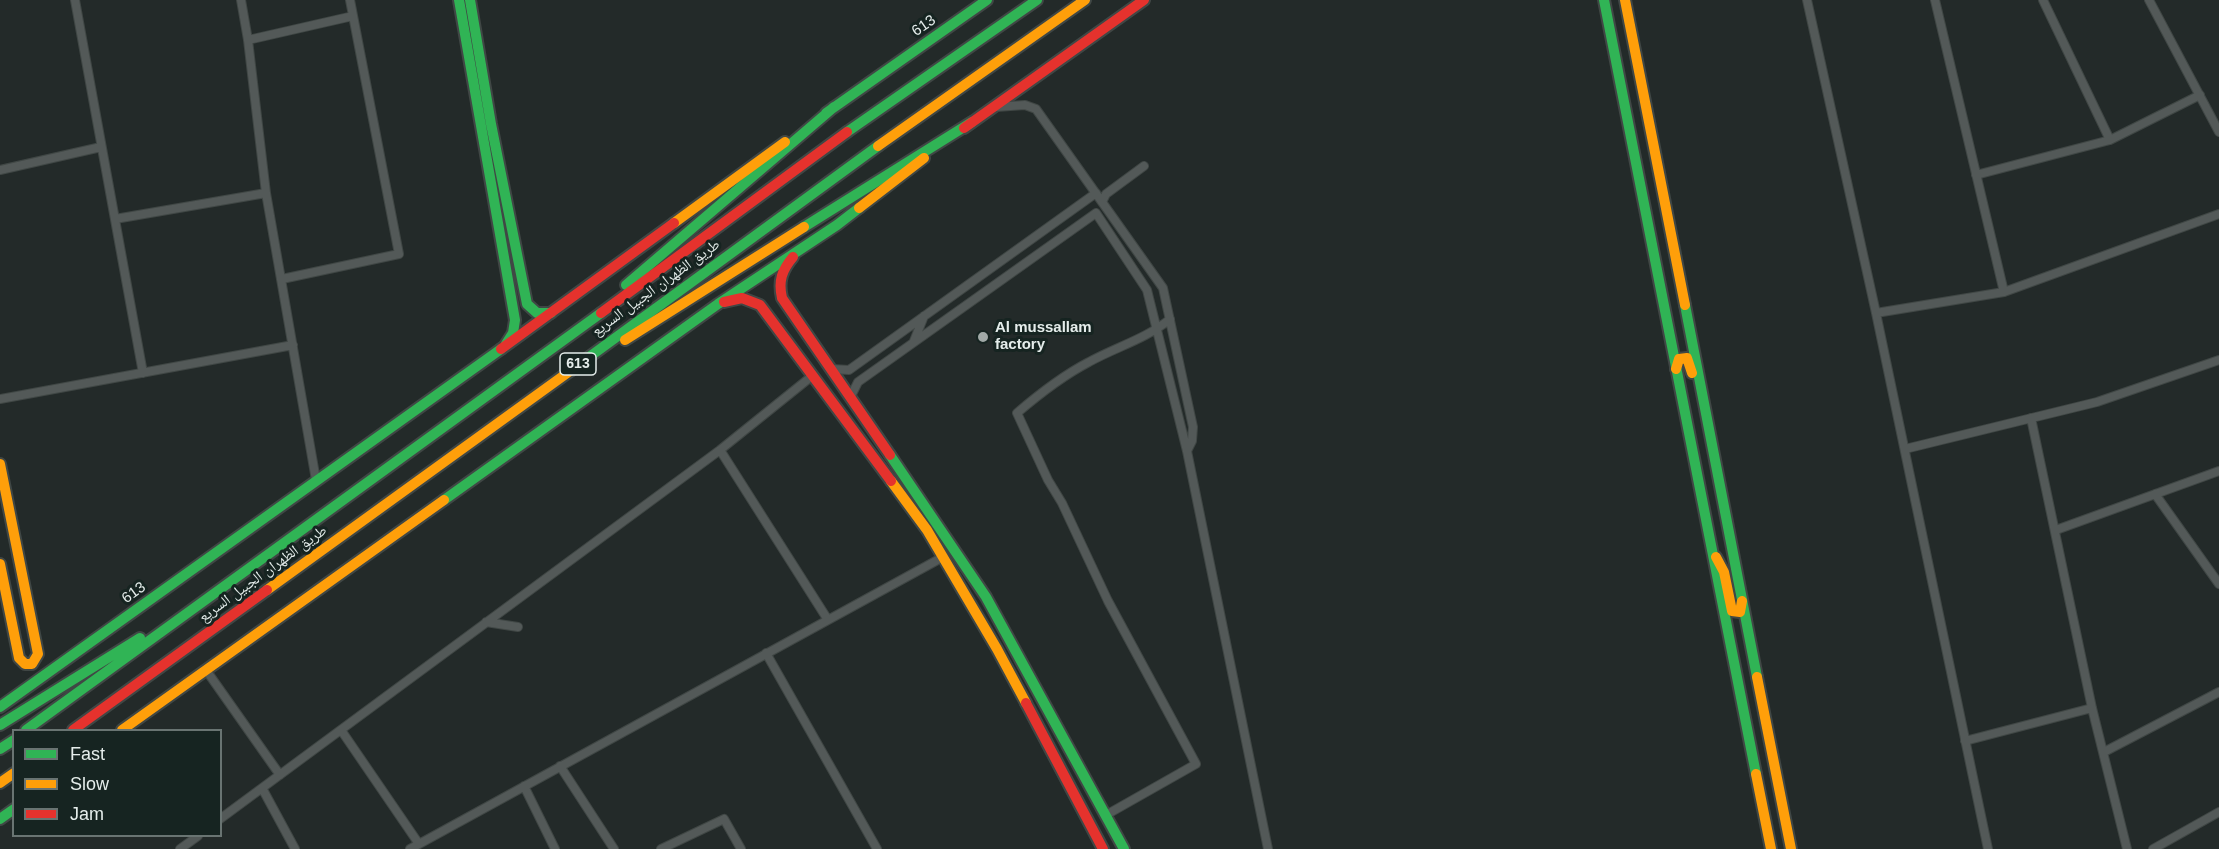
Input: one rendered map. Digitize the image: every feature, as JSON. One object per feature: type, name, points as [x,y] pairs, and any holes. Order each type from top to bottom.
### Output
[{"type":"main road","points":[[459,0],[514,320],[513,333],[505,345]]},
{"type":"main road","points":[[470,0],[490,118],[527,304],[530,310],[536,313],[551,313]]},
{"type":"main road","name":"613","points":[[0,707],[551,313],[717,190],[987,0]]},
{"type":"main road","name":"طريق الظهران الجبيل السريع","points":[[27,729],[538,360],[816,154],[1036,0]]},
{"type":"main road","name":"طريق الظهران الجبيل السريع","points":[[74,729],[835,176],[1085,0]]},
{"type":"main road","points":[[488,430],[710,285],[995,107],[1144,0]]},
{"type":"main road","points":[[1604,0],[1771,849]]},
{"type":"main road","points":[[1625,0],[1791,849]]},
{"type":"main road","points":[[538,360],[834,107]]},
{"type":"main road","points":[[123,729],[718,304],[837,225],[972,122]]},
{"type":"main road","points":[[801,248],[784,266],[780,276],[779,286],[782,298],[986,597],[1124,849]]},
{"type":"main road","points":[[718,304],[742,298],[760,305],[927,530],[997,649],[1103,849]]},
{"type":"main road","points":[[1676,369],[1679,359],[1684,358],[1689,361],[1695,390],[1708,424]]},
{"type":"main road","points":[[0,464],[38,654],[32,664],[25,664],[19,658],[3,605],[0,564]]},
{"type":"main road","points":[[1711,549],[1724,572],[1732,610],[1736,613],[1740,612],[1742,601]]},
{"type":"main road","points":[[0,725],[229,584]]},
{"type":"street","points":[[75,0],[143,373]]},
{"type":"street","points":[[241,0],[248,40],[266,193],[316,480]]},
{"type":"street","points":[[282,279],[399,254],[350,0]]},
{"type":"street","points":[[1807,0],[1905,449],[1988,849]]},
{"type":"street","points":[[1935,0],[2004,292]]},
{"type":"street","points":[[2043,0],[2110,140]]},
{"type":"street","points":[[2149,0],[2219,132]]},
{"type":"street","points":[[248,40],[353,16]]},
{"type":"street","points":[[1976,175],[2110,140],[2200,95]]},
{"type":"street","points":[[995,107],[1025,105],[1036,109],[1163,288],[1193,427],[1192,441],[1187,451]]},
{"type":"street","points":[[0,170],[102,147]]},
{"type":"street","points":[[851,396],[858,382],[1096,213],[1104,204],[1106,194],[1144,166]]},
{"type":"street","points":[[115,219],[266,193]]},
{"type":"street","points":[[832,369],[849,370],[1096,193]]},
{"type":"street","points":[[1096,213],[1147,290],[1187,451],[1268,849]]},
{"type":"street","points":[[1876,313],[2004,292],[2219,214]]},
{"type":"street","points":[[917,340],[924,316]]},
{"type":"street","points":[[1106,815],[1196,764],[1108,601],[1017,414],[1088,362],[1157,330],[1170,319]]},
{"type":"street","points":[[0,399],[293,345]]},
{"type":"street","points":[[1905,449],[2097,402],[2219,360]]},
{"type":"street","points":[[222,818],[720,450],[812,376]]},
{"type":"street","points":[[2031,418],[2092,708],[2127,849]]},
{"type":"street","points":[[720,450],[828,620]]},
{"type":"street","points":[[2056,530],[2219,471]]},
{"type":"street","points":[[2155,494],[2219,584]]},
{"type":"street","points":[[410,849],[943,556]]},
{"type":"street","points":[[486,622],[518,627]]},
{"type":"street","points":[[766,653],[877,849]]},
{"type":"street","points":[[206,670],[280,775]]},
{"type":"street","points":[[2104,752],[2219,692]]},
{"type":"street","points":[[1965,741],[2092,708]]},
{"type":"street","points":[[341,730],[419,844]]},
{"type":"street","points":[[560,766],[614,849]]},
{"type":"street","points":[[524,786],[555,849]]},
{"type":"street","points":[[262,788],[295,849]]},
{"type":"street","points":[[2153,849],[2219,812]]},
{"type":"street","points":[[661,849],[724,819],[741,849]]},
{"type":"street","points":[[180,849],[197,837]]},
{"type":"traffic: fast","points":[[459,0],[515,320],[513,333],[506,344]]},
{"type":"traffic: fast","points":[[470,0],[491,124],[527,304],[537,313],[551,313]]},
{"type":"traffic: fast","points":[[826,113],[987,0]]},
{"type":"traffic: fast","points":[[847,132],[1037,0]]},
{"type":"traffic: fast","points":[[1604,0],[1756,774]]},
{"type":"traffic: fast","points":[[626,285],[834,107]]},
{"type":"traffic: fast","points":[[804,227],[972,122]]},
{"type":"traffic: fast","points":[[570,371],[878,146]]},
{"type":"traffic: fast","points":[[444,500],[718,304],[859,208]]},
{"type":"traffic: fast","points":[[1685,305],[1757,677]]},
{"type":"traffic: fast","points":[[27,729],[601,313]]},
{"type":"traffic: fast","points":[[0,707],[501,349]]},
{"type":"traffic: fast","points":[[890,455],[986,597],[1124,849]]},
{"type":"traffic: fast","points":[[0,725],[140,638]]},
{"type":"traffic: fast","points":[[0,749],[12,741]]},
{"type":"traffic: fast","points":[[0,819],[12,810]]},
{"type":"traffic: slow","points":[[878,146],[1085,0]]},
{"type":"traffic: slow","points":[[1625,0],[1685,305]]},
{"type":"traffic: slow","points":[[674,223],[785,142]]},
{"type":"traffic: slow","points":[[859,208],[924,158]]},
{"type":"traffic: slow","points":[[625,340],[804,227]]},
{"type":"traffic: slow","points":[[1676,369],[1679,359],[1687,358],[1692,373]]},
{"type":"traffic: slow","points":[[267,590],[570,371]]},
{"type":"traffic: slow","points":[[0,464],[38,654],[32,664],[25,664],[19,658],[0,564]]},
{"type":"traffic: slow","points":[[891,481],[927,530],[1026,703]]},
{"type":"traffic: slow","points":[[123,729],[444,500]]},
{"type":"traffic: slow","points":[[1716,557],[1724,572],[1732,611],[1740,612],[1742,601]]},
{"type":"traffic: slow","points":[[1757,677],[1791,849]]},
{"type":"traffic: slow","points":[[0,783],[12,774]]},
{"type":"traffic: slow","points":[[1756,774],[1771,849]]},
{"type":"traffic: jam","points":[[964,128],[1144,0]]},
{"type":"traffic: jam","points":[[601,313],[847,132]]},
{"type":"traffic: jam","points":[[501,349],[674,223]]},
{"type":"traffic: jam","points":[[793,257],[782,276],[780,286],[782,298],[890,455]]},
{"type":"traffic: jam","points":[[724,302],[742,298],[760,305],[891,481]]},
{"type":"traffic: jam","points":[[74,729],[267,590]]},
{"type":"traffic: jam","points":[[1026,703],[1103,849]]},
{"type":"place","name":"Al mussallam factory","points":[[983,337]]}]
